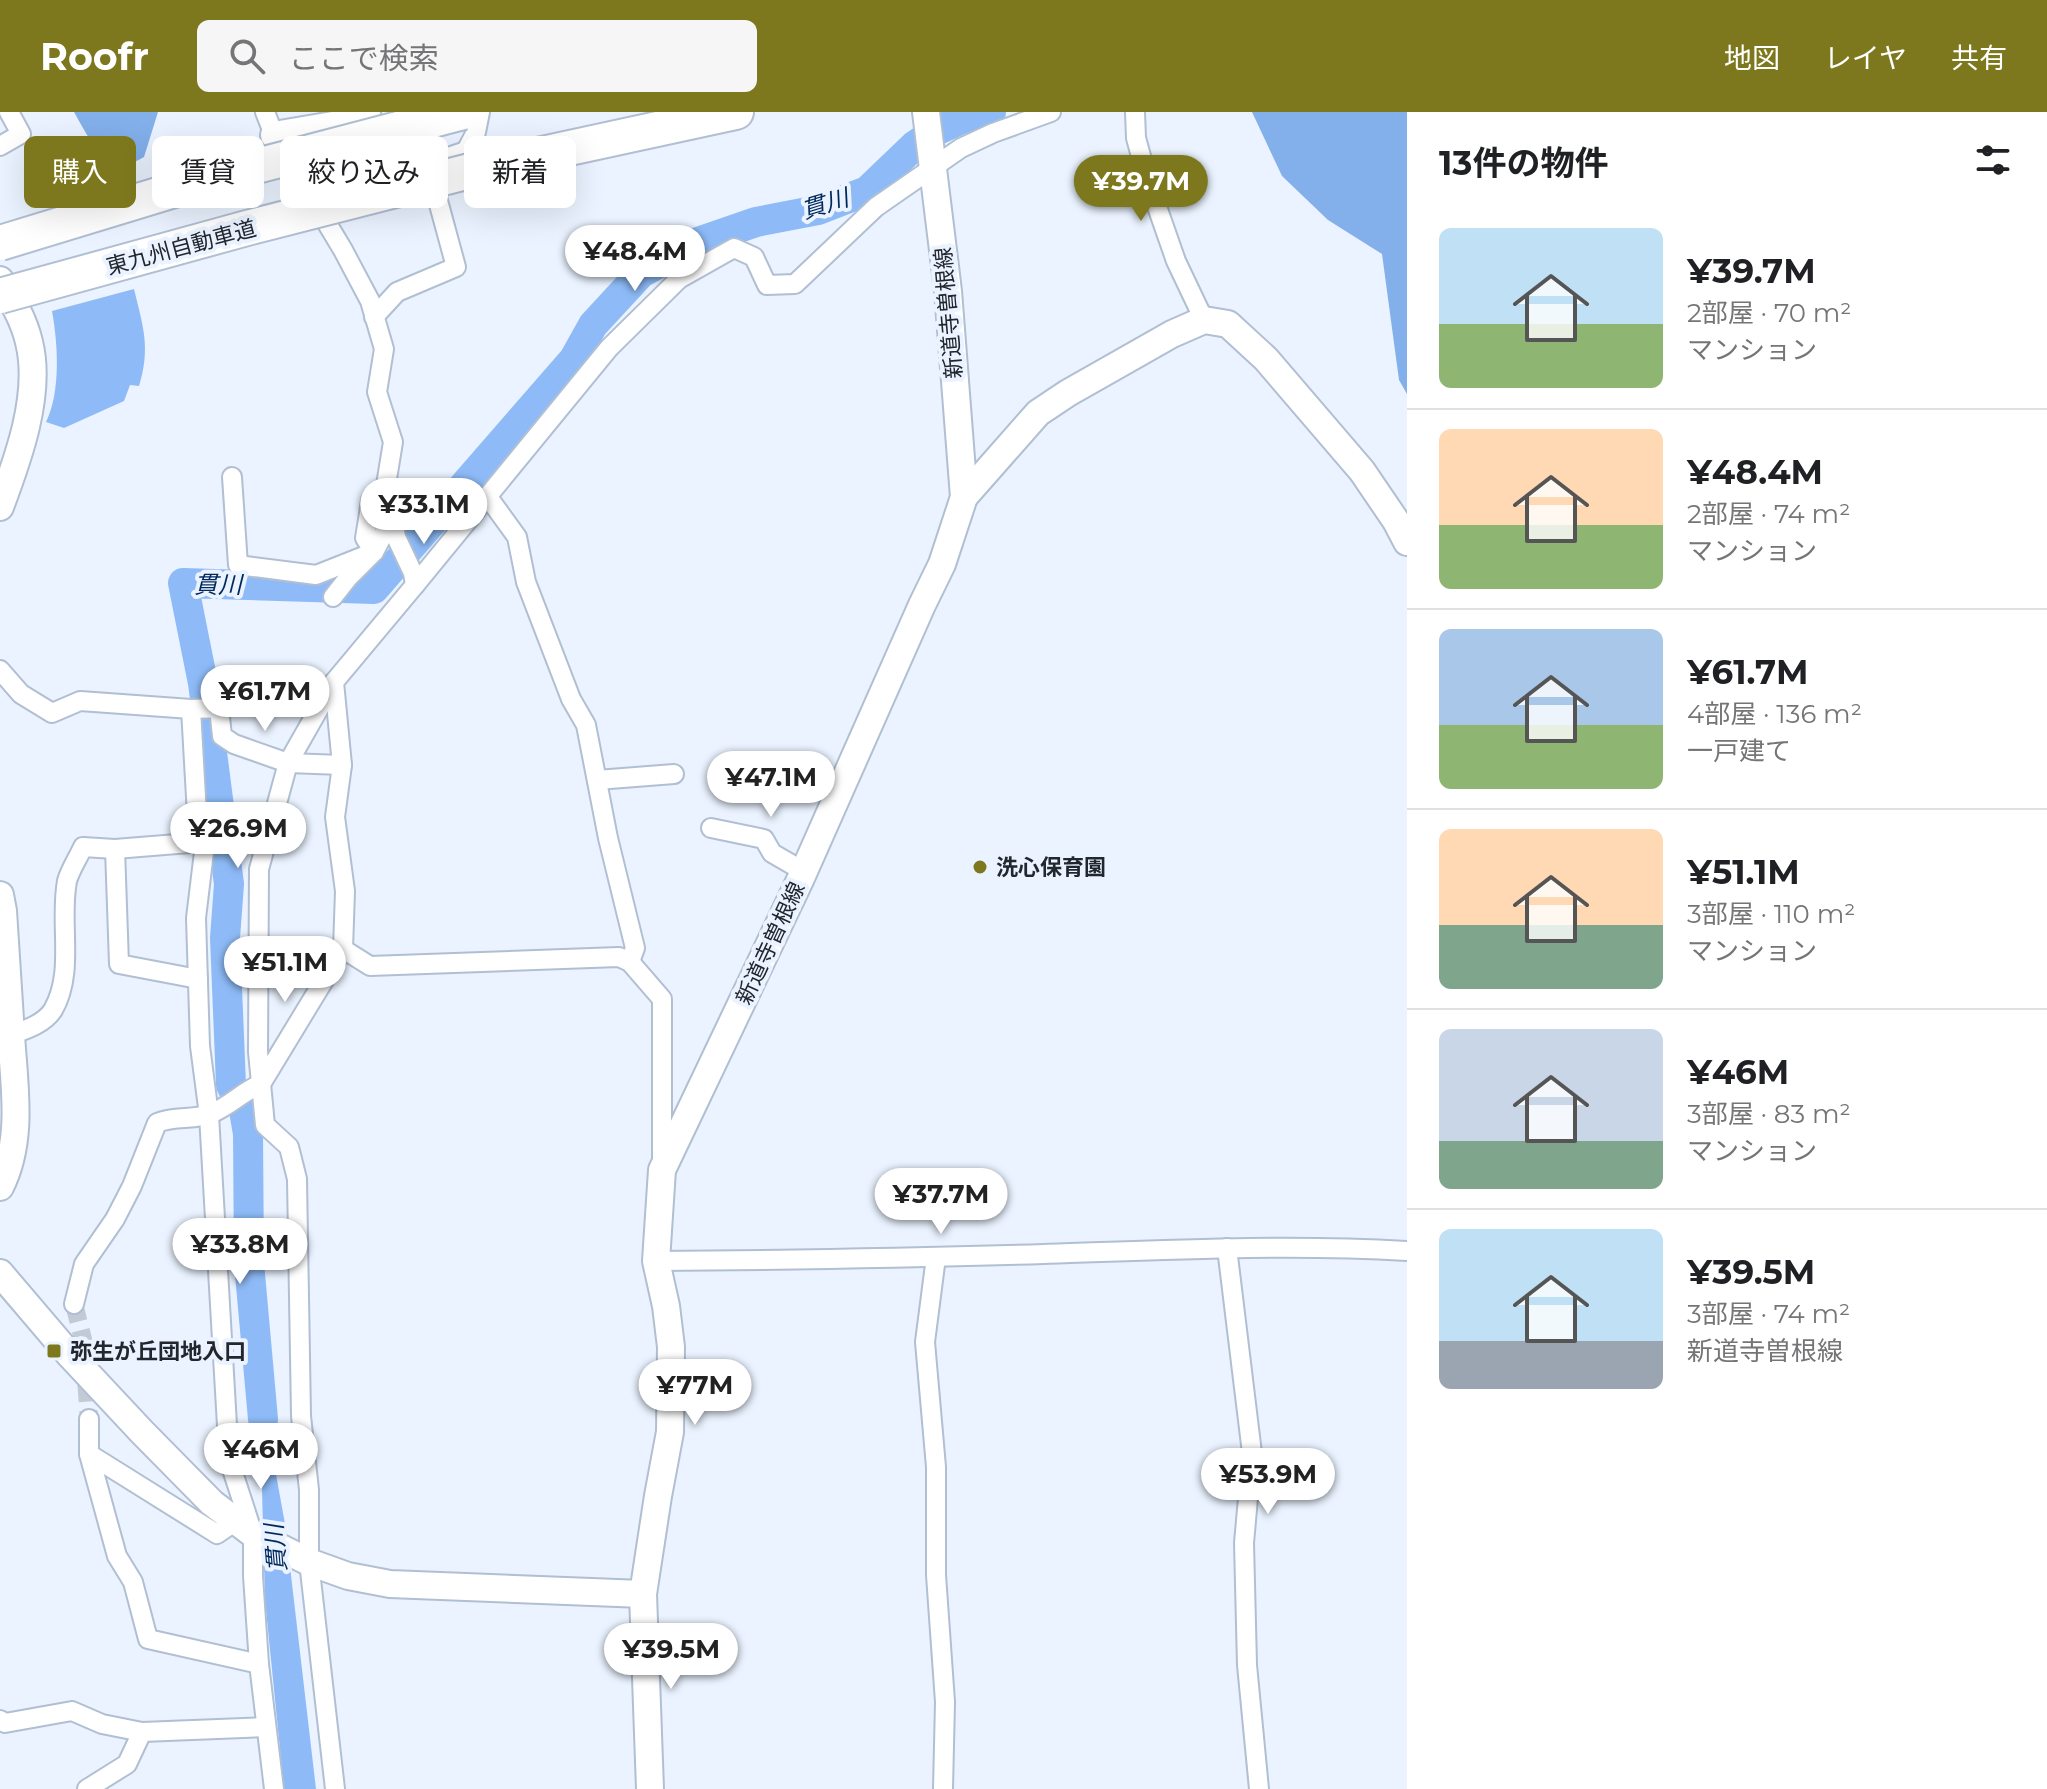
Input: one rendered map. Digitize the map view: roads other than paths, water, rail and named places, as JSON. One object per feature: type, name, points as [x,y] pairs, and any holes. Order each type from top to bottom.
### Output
[{"type":"highway","points":[[0,243],[230,173],[463,112]]},
{"type":"highway","name":"東九州自動車道","points":[[0,296],[505,162],[736,112]]},
{"type":"street","points":[[0,146],[21,134],[9,112]]},
{"type":"street","points":[[270,123],[339,124],[367,112]]},
{"type":"street","points":[[374,317],[397,292],[456,267],[428,164],[466,151],[476,132],[480,112]]},
{"type":"street","points":[[335,1789],[309,1562],[309,1490],[301,1416],[297,1179],[289,1147],[265,1125],[256,1086],[259,869],[285,762],[334,682],[414,579],[488,497],[609,348],[679,279],[734,248],[754,257],[767,285],[795,284],[876,207],[933,166],[993,133],[1051,112]]},
{"type":"street","points":[[1135,112],[1136,138],[1147,178],[1176,261],[1204,320]]},
{"type":"street","name":"新道寺曽根線","points":[[650,1789],[643,1594],[670,1432],[671,1347],[656,1261],[662,1170],[803,871],[942,564],[964,497],[948,291],[927,122]]},
{"type":"street","points":[[270,123],[370,301],[384,349],[377,392],[393,442],[385,491],[396,537],[414,579]]},
{"type":"street","points":[[0,280],[20,315],[30,344],[32,399],[0,507]]},
{"type":"street","points":[[964,497],[1038,413],[1172,334],[1204,320],[1228,324],[1266,359],[1362,471],[1407,542]]},
{"type":"street","points":[[232,477],[238,565],[316,575],[374,552]]},
{"type":"street","points":[[374,552],[365,538],[371,501],[385,491]]},
{"type":"street","points":[[488,497],[517,537],[526,582],[571,699],[586,725],[608,838],[635,948],[630,962]]},
{"type":"street","points":[[333,597],[374,552],[393,516]]},
{"type":"street","points":[[0,670],[21,694],[52,713],[80,701],[219,708],[222,736],[234,744],[285,762],[342,765]]},
{"type":"street","points":[[74,1304],[84,1264],[115,1219],[157,1123],[213,1113],[256,1086],[343,949],[345,891],[335,817],[342,765],[334,682]]},
{"type":"street","points":[[200,709],[197,815],[204,852],[196,918],[200,1046],[213,1113],[229,1460],[253,1576],[259,1664],[274,1789]]},
{"type":"street","points":[[597,780],[674,774]]},
{"type":"street","points":[[711,828],[764,839],[772,853],[803,871]]},
{"type":"street","points":[[11,1035],[30,1029],[52,1012],[64,982],[68,879],[83,847],[115,849],[202,842]]},
{"type":"street","points":[[115,849],[119,964],[198,979]]},
{"type":"street","points":[[0,895],[16,1102],[15,1133],[0,1187]]},
{"type":"street","points":[[343,949],[370,966],[619,957],[630,962],[662,999],[662,1170]]},
{"type":"street","points":[[656,1261],[1227,1248],[1407,1251]]},
{"type":"street","points":[[1227,1248],[1252,1453],[1244,1543],[1247,1665],[1259,1789]]},
{"type":"street","points":[[936,1257],[925,1342],[936,1467],[936,1575],[945,1702],[943,1789]]},
{"type":"street","points":[[0,1273],[69,1354],[212,1503],[245,1528],[309,1562],[348,1576],[390,1584],[643,1594]]},
{"type":"street","points":[[89,1419],[89,1454],[117,1556],[133,1582],[148,1639],[259,1664]]},
{"type":"street","points":[[89,1454],[217,1534],[245,1528]]},
{"type":"street","points":[[0,1720],[5,1723],[72,1711],[102,1724],[142,1732],[266,1727]]},
{"type":"street","points":[[87,1789],[127,1764],[142,1732]]},
{"type":"water","points":[[134,289],[145,348],[139,386],[130,385],[124,401],[64,428],[46,422],[54,397],[57,368],[52,311]]},
{"type":"water","points":[[259,1380],[285,1524],[316,1789],[284,1789],[265,1600]]},
{"type":"waterway","name":"貫川","points":[[263,1419],[249,1263],[248,1134],[244,1110],[231,1085],[225,938],[229,884],[203,683],[183,583],[374,589],[574,359],[593,325],[641,273],[698,242],[756,222],[818,210],[867,191],[914,146],[936,131],[962,119],[991,112]]},
{"type":"tunnel","points":[[74,1304],[83,1339],[89,1419]]},
{"type":"place","name":"洗心保育園","points":[[980,867]]},
{"type":"place","name":"弥生が丘団地入口","points":[[54,1351]]}]
